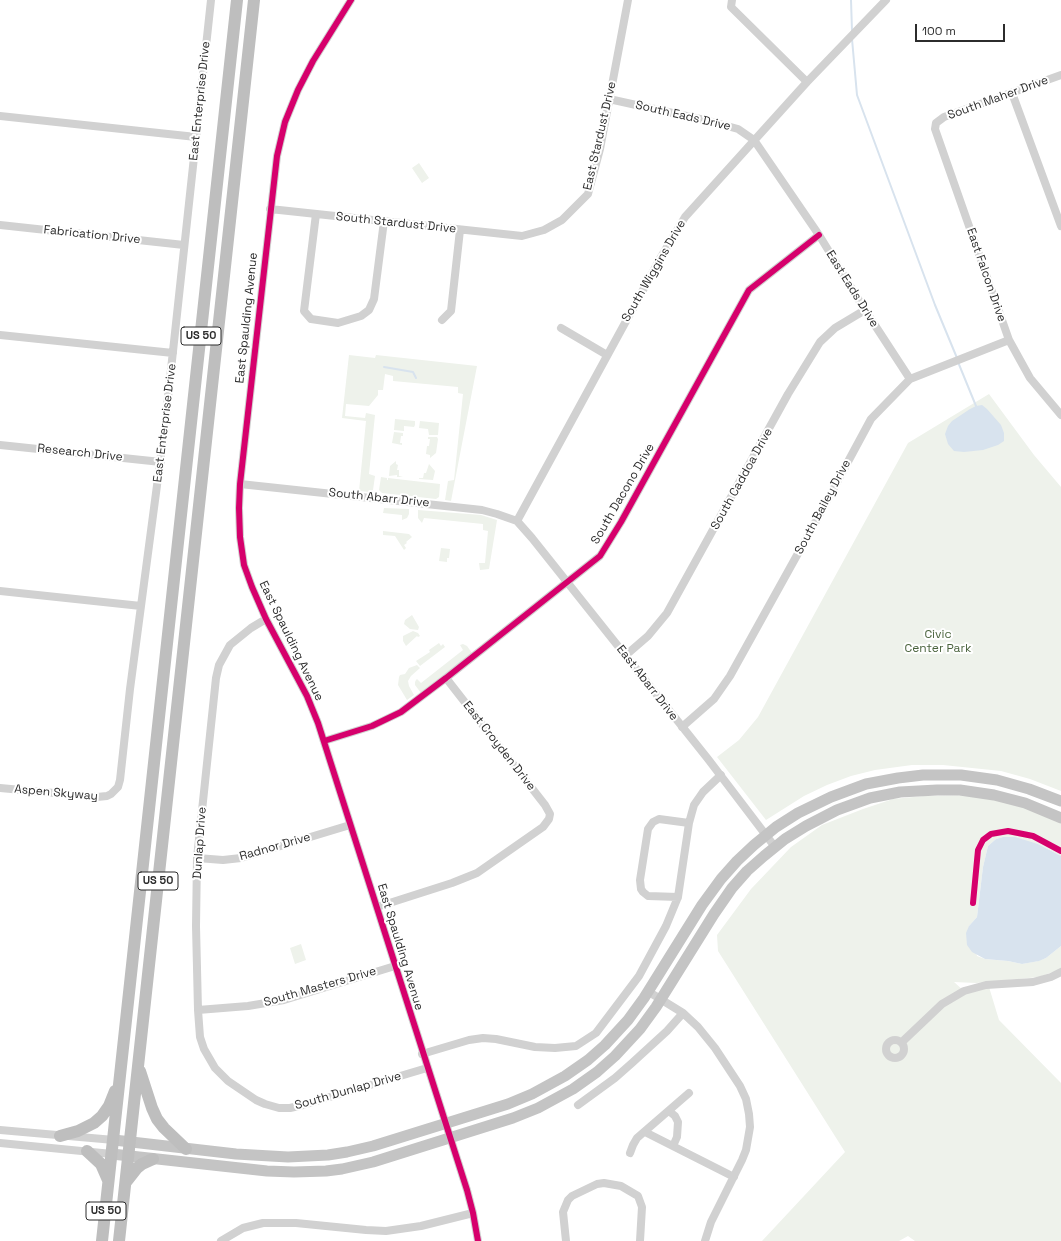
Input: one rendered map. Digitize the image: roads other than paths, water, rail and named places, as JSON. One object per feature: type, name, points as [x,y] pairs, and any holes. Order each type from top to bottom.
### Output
[{"type":"highway","name":"US 50","points":[[102,1241],[237,0]]},
{"type":"highway","name":"US 50","points":[[119,1241],[254,0]]},
{"type":"highway","points":[[138,1066],[157,1119],[164,1128],[186,1149]]},
{"type":"highway","points":[[60,1136],[85,1129],[102,1116],[112,1099],[121,1074]]},
{"type":"highway","points":[[87,1151],[101,1164],[109,1181]]},
{"type":"highway","points":[[126,1182],[137,1168],[152,1158]]},
{"type":"main road","points":[[114,1140],[186,1149],[270,1156],[301,1157],[328,1155],[374,1146],[521,1099],[565,1076],[588,1060],[609,1041],[628,1020],[649,992],[715,887],[737,861],[766,835],[791,817],[831,797],[866,784],[904,777],[949,775],[985,778],[1029,789],[1061,801]]},
{"type":"main road","points":[[112,1154],[267,1171],[310,1172],[358,1165],[499,1123],[526,1113],[572,1089],[597,1072],[615,1056],[640,1029],[661,999],[727,896],[748,871],[775,847],[806,826],[848,806],[879,796],[911,791],[960,790],[994,795],[1025,803],[1061,818]]},
{"type":"street","name":"East Enterprise Drive","points":[[111,794],[118,787],[120,780],[130,689],[161,462],[211,0]]},
{"type":"street","name":"East Spaulding Avenue","points":[[351,0],[313,61],[291,105],[285,122],[277,156],[240,484],[239,523],[242,552],[250,582],[266,619],[307,696],[324,741],[422,1054],[450,1138],[473,1213],[478,1241]]},
{"type":"street","name":"East Stardust Drive","points":[[522,236],[544,230],[562,220],[588,194],[600,149],[628,0]]},
{"type":"street","points":[[732,0],[731,7],[807,82]]},
{"type":"street","name":"South Wiggins Drive","points":[[517,522],[607,355],[661,257],[685,217],[807,82],[886,0]]},
{"type":"street","name":"South Maher Drive","points":[[936,123],[944,117],[1061,75]]},
{"type":"street","points":[[1012,93],[1061,226]]},
{"type":"street","name":"South Eads Drive","points":[[609,99],[709,121],[738,129],[754,140]]},
{"type":"street","points":[[0,116],[196,137]]},
{"type":"street","name":"East Falcon Drive","points":[[936,123],[937,136],[1009,340],[1030,378],[1061,415]]},
{"type":"street","name":"East Eads Drive","points":[[754,140],[819,235],[910,379]]},
{"type":"street","name":"South Stardust Drive","points":[[270,209],[522,236]]},
{"type":"street","points":[[316,214],[304,311],[311,319],[338,323],[361,316],[369,310],[374,299],[384,221]]},
{"type":"street","name":"Fabrication Drive","points":[[0,225],[184,245]]},
{"type":"street","points":[[442,320],[451,310],[460,230]]},
{"type":"street","name":"South Dacono Drive","points":[[324,741],[372,726],[393,717],[414,703],[600,556],[621,522],[749,290],[819,235]]},
{"type":"street","name":"South Caddoa Drive","points":[[626,655],[648,636],[667,613],[788,394],[820,342],[834,328],[865,310]]},
{"type":"street","points":[[561,328],[607,355]]},
{"type":"street","points":[[0,335],[173,353]]},
{"type":"street","name":"South Bailey Drive","points":[[682,727],[705,707],[722,689],[813,528],[871,419],[910,379],[1009,340]]},
{"type":"street","name":"Research Drive","points":[[0,445],[161,462]]},
{"type":"street","name":"South Abarr Drive","points":[[240,484],[482,510],[517,522]]},
{"type":"street","name":"East Abarr Drive","points":[[517,522],[532,538],[626,655],[721,775],[775,847]]},
{"type":"street","points":[[0,591],[141,606]]},
{"type":"street","name":"Dunlap Drive","points":[[228,1081],[215,1068],[204,1049],[200,1037],[196,922],[197,858],[216,678],[219,665],[230,645],[251,628],[266,619]]},
{"type":"street","name":"East Croyden Drive","points":[[377,907],[452,883],[477,873],[543,826],[550,819],[550,814],[546,805],[446,678]]},
{"type":"street","points":[[422,1054],[469,1040],[483,1038],[496,1039],[535,1047],[555,1048],[576,1046],[596,1033],[639,976],[666,926],[678,898],[689,823],[696,801],[721,775]]},
{"type":"street","name":"Aspen Skyway","points":[[0,788],[97,797],[111,794]]},
{"type":"street","points":[[678,898],[648,896],[641,888],[640,880],[649,827],[653,822],[658,819],[689,823]]},
{"type":"street","name":"Radnor Drive","points":[[197,858],[223,860],[241,858],[350,825]]},
{"type":"street","name":"South Masters Drive","points":[[198,1010],[256,1005],[284,1000],[395,966]]},
{"type":"street","points":[[902,1042],[941,1005],[964,991],[986,985],[1033,982],[1051,977],[1061,972]]},
{"type":"street","points":[[649,992],[683,1013],[698,1027],[715,1048],[740,1086],[746,1099],[749,1114],[749,1139],[742,1160],[711,1222],[705,1241]]},
{"type":"street","points":[[578,1105],[615,1078],[667,1031],[683,1013]]},
{"type":"street","name":"South Dunlap Drive","points":[[228,1081],[265,1104],[279,1108],[290,1108],[427,1068]]},
{"type":"street","points":[[630,1153],[637,1138],[689,1092]]},
{"type":"street","points":[[669,1111],[675,1116],[678,1122],[678,1137],[673,1146]]},
{"type":"street","points":[[0,1130],[114,1140]]},
{"type":"street","points":[[645,1132],[734,1177]]},
{"type":"street","points":[[0,1143],[112,1154]]},
{"type":"street","points":[[566,1241],[563,1212],[568,1200],[572,1196],[604,1182],[621,1186],[638,1196],[642,1207],[640,1241]]},
{"type":"street","points":[[224,1239],[243,1228],[270,1222],[366,1230],[397,1230],[421,1226],[473,1213]]},
{"type":"waterway","points":[[851,0],[852,31]]},
{"type":"waterway","points":[[852,39],[857,95],[935,305],[957,358]]},
{"type":"waterway","points":[[958,362],[976,406]]},
{"type":"waterway","points":[[384,367],[413,372],[416,378]]},
{"type":"park label","name":"Civic Center Park","points":[[938,642]]}]
